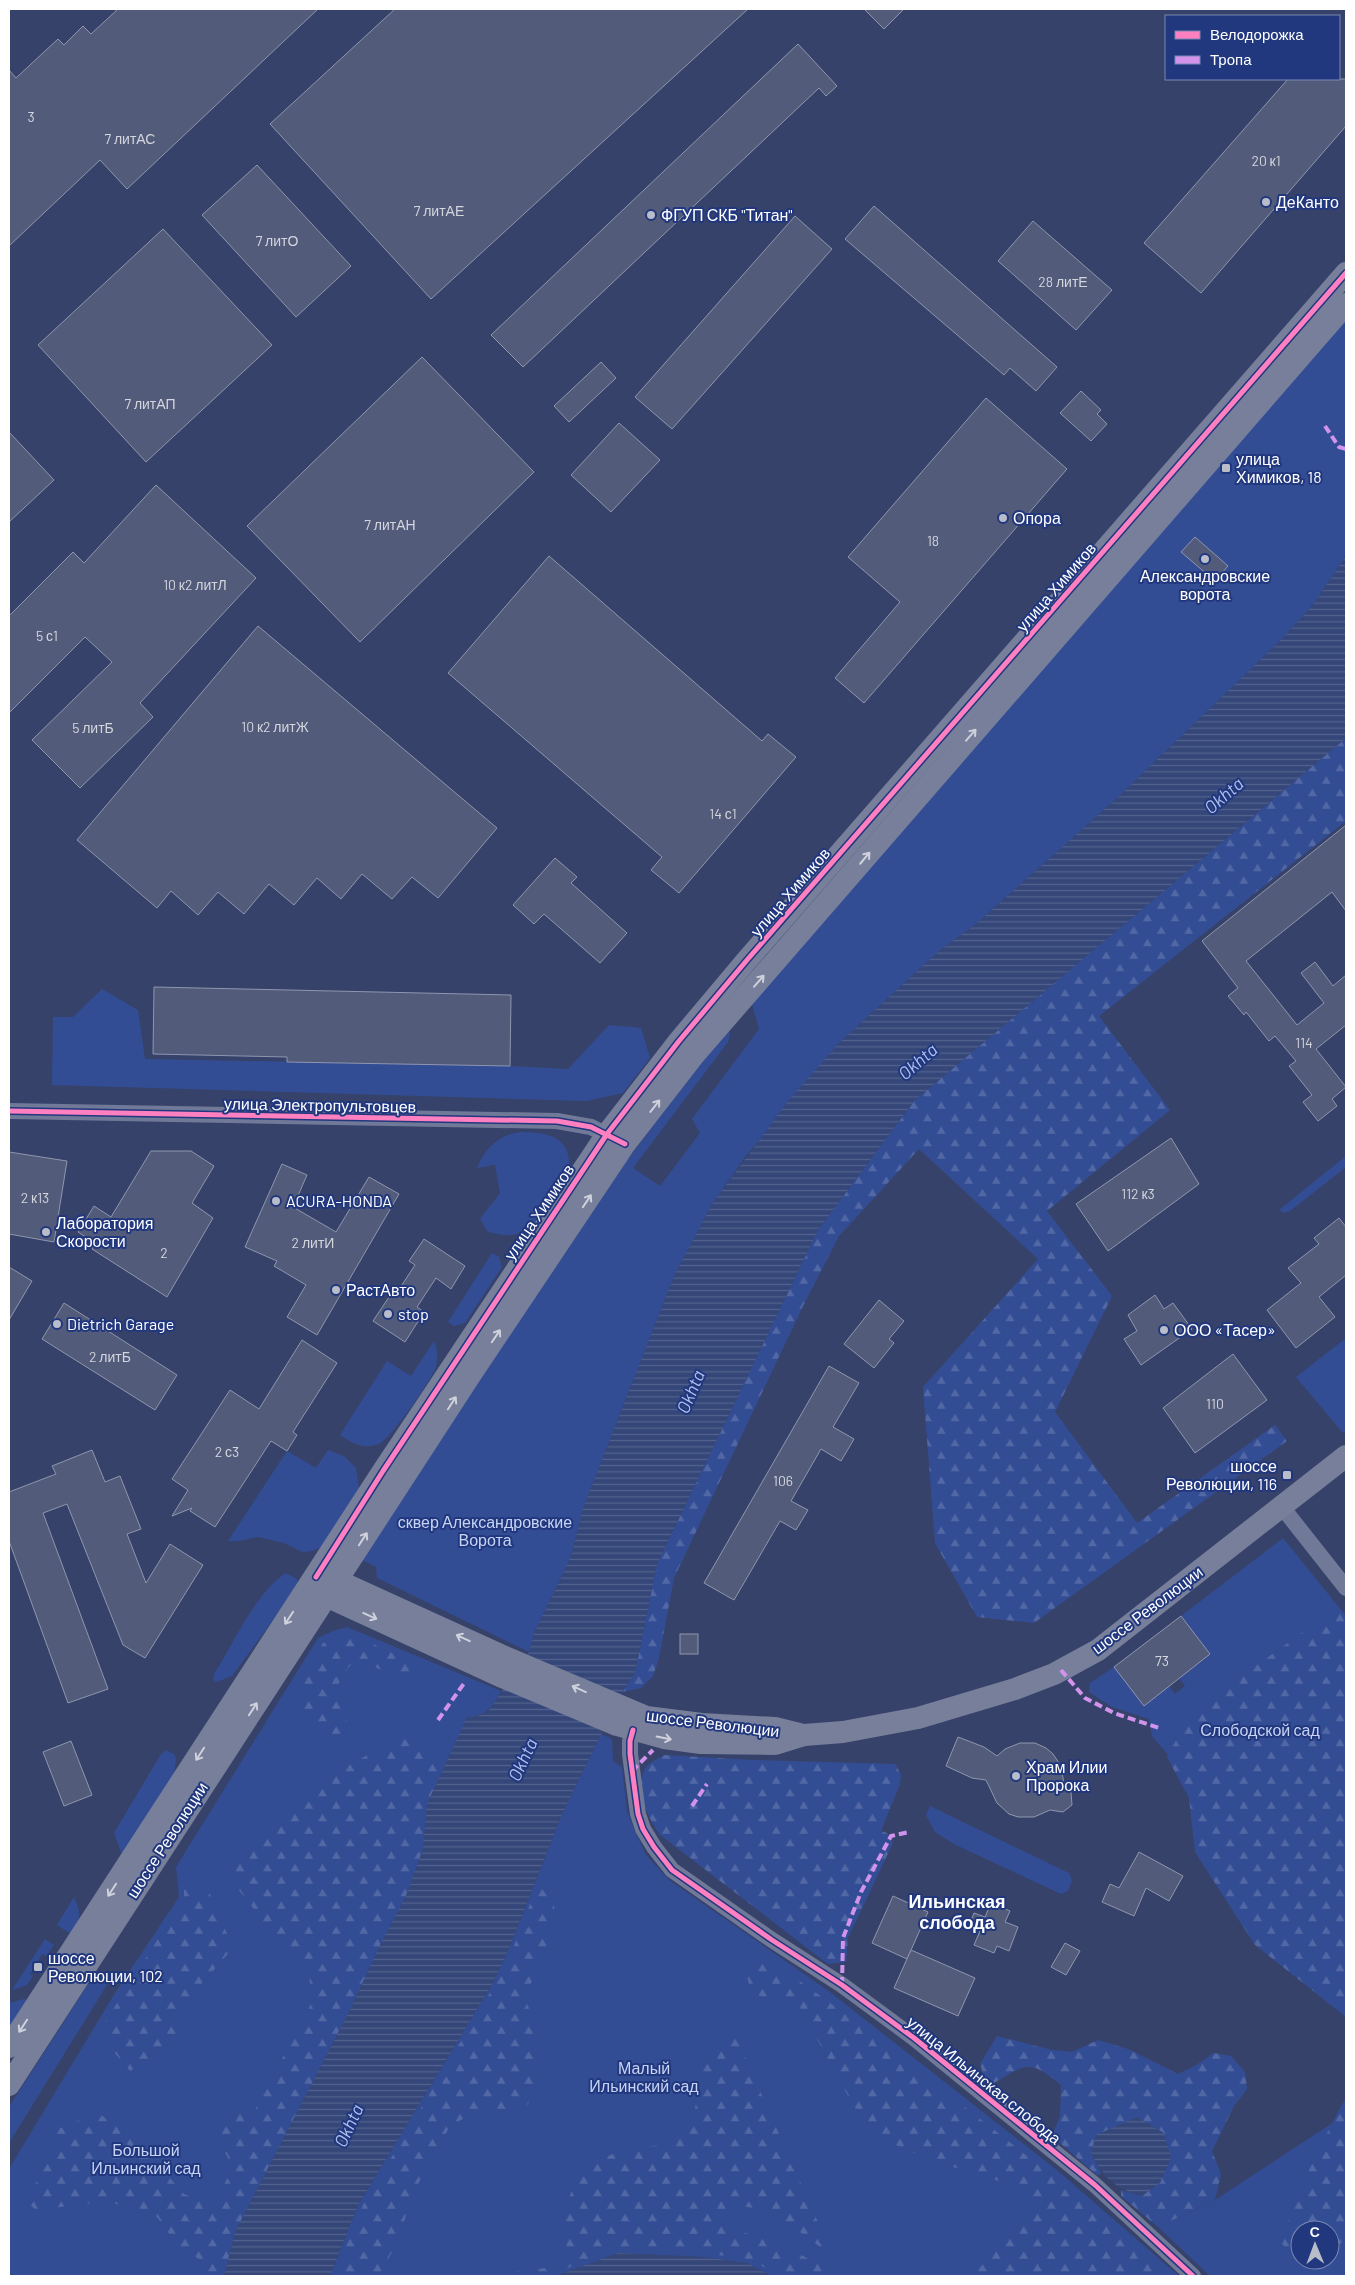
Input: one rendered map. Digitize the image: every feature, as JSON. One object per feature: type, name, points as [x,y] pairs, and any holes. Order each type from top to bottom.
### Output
[{"type":"street","name":"улица Химиков","points":[[326,1584],[469,1377],[679,1041],[747,960],[1346,273]]},
{"type":"street","name":"улица Химиков","points":[[616,1139],[694,1055],[1346,304]]},
{"type":"street","name":"улица Электропультовцев","points":[[9,1111],[557,1121],[591,1127],[616,1139]]},
{"type":"street","name":"шоссе Революции","points":[[326,1584],[624,1721],[646,1716],[668,1721],[775,1728],[804,1735],[843,1732],[918,1718],[1015,1689],[1054,1674],[1098,1650],[1346,1456]]},
{"type":"street","points":[[1282,1507],[1346,1588]]},
{"type":"street","name":"шоссе Революции","points":[[9,2047],[326,1584]]},
{"type":"street","name":"шоссе Революции","points":[[9,2085],[326,1584]]},
{"type":"street","name":"улица Ильинская слобода","points":[[624,1721],[630,1741],[638,1814],[643,1829],[672,1870],[772,1940],[842,1985],[914,2038],[1095,2186],[1192,2276]]},
{"type":"green space","name":"сквер Александровские Ворота","points":[[1346,318],[1346,556],[1312,606],[1283,638],[1115,800],[977,923],[939,951],[838,1044],[746,1156],[712,1204],[675,1274],[583,1508],[572,1553],[535,1631],[529,1652],[377,1578],[376,1567],[360,1559],[625,1163],[727,1029],[730,1033],[728,1042],[633,1168],[660,1186],[700,1133],[692,1119],[759,1029],[752,1004]]},
{"type":"green space","points":[[1346,738],[1346,821],[1099,1016],[1170,1110],[1047,1211],[1112,1296],[1055,1412],[1137,1523],[1275,1425],[1287,1441],[1034,1623],[977,1617],[935,1543],[923,1387],[1038,1259],[919,1149],[839,1236],[803,1306],[674,1578],[659,1658],[653,1676],[641,1688],[622,1692],[635,1673],[657,1564],[818,1230],[914,1101]]},
{"type":"green space","points":[[102,989],[138,1010],[145,1059],[510,1066],[568,1069],[609,1025],[641,1028],[650,1058],[623,1093],[587,1101],[52,1085],[53,1017],[73,1017]]},
{"type":"green space","points":[[520,1132],[539,1133],[556,1138],[566,1150],[569,1159],[569,1170],[544,1211],[527,1228],[518,1234],[508,1235],[488,1232],[480,1219],[500,1193],[495,1165],[477,1168],[484,1154],[499,1139]]},
{"type":"green space","points":[[1346,1156],[1346,1167],[1290,1211],[1284,1213],[1279,1210]]},
{"type":"green space","points":[[492,1253],[499,1257],[502,1267],[465,1323],[454,1326],[448,1322]]},
{"type":"green space","points":[[1346,1338],[1346,1430],[1343,1433],[1296,1377]]},
{"type":"green space","points":[[434,1341],[437,1357],[433,1374],[410,1409],[384,1440],[373,1446],[363,1446],[353,1443],[340,1435],[387,1361],[411,1376]]},
{"type":"green space","points":[[328,1450],[344,1456],[356,1468],[359,1489],[326,1545],[312,1551],[302,1552],[284,1543],[258,1537],[228,1541],[287,1451],[316,1468]]},
{"type":"green space","name":"Слободской сад","points":[[1283,1538],[1346,1616],[1346,1964],[1152,1736],[1149,1719],[1112,1707],[1089,1692],[1090,1683],[1114,1667],[1169,1686],[1175,1694],[1185,1686],[1179,1678],[1210,1654],[1181,1616]]},
{"type":"green space","points":[[286,1573],[297,1579],[297,1583],[281,1609],[232,1676],[217,1682],[213,1680],[214,1674],[246,1619],[264,1593]]},
{"type":"green space","name":"Слободской сад","points":[[1338,1607],[1346,1616],[1346,2017],[1255,1945],[1195,1852],[1189,1798],[1167,1757],[1180,1733],[1211,1698]]},
{"type":"green space","name":"Большой Ильинский сад","points":[[347,1627],[501,1691],[488,1710],[467,1718],[427,1804],[423,1849],[406,1896],[235,2232],[224,2276],[9,2276],[9,2169],[115,1993],[179,1897],[176,1867],[318,1638]]},
{"type":"green space","points":[[350,1633],[415,1664],[415,1674],[401,1678],[365,1663],[352,1664],[340,1681],[338,1697],[352,1732],[330,1746],[303,1707],[298,1685],[323,1643]]},
{"type":"green space","name":"Малый Ильинский сад","points":[[601,1734],[612,1739],[613,1761],[622,1767],[627,1811],[646,1855],[669,1880],[830,1992],[1058,2171],[1179,2276],[771,2276],[747,2263],[702,2257],[618,2253],[556,2276],[330,2276],[358,2205],[493,1983],[510,1946],[562,1814]]},
{"type":"green space","points":[[401,1736],[419,1738],[441,1774],[427,1804],[423,1849],[406,1896],[381,1943],[352,2006],[235,2232],[224,2276],[198,2276],[200,2260],[176,2243],[157,2217],[107,2201],[37,2210],[25,2202],[45,2167],[58,2129],[96,2113],[125,2127],[184,2194],[213,2206],[233,2167],[211,2127],[241,2102],[247,2125],[311,2004],[309,1968],[288,1958],[248,1901],[229,1879],[234,1855],[325,1779]]},
{"type":"green space","points":[[166,1750],[174,1754],[176,1758],[174,1775],[122,1855],[114,1833],[161,1754]]},
{"type":"green space","points":[[664,1755],[752,1760],[895,1764],[901,1774],[900,1784],[881,1831],[887,1833],[893,1843],[848,1938],[846,1962],[828,1964],[659,1834],[646,1811],[641,1792],[641,1783],[647,1766]]},
{"type":"green space","points":[[930,1806],[1069,1873],[1072,1880],[1068,1891],[1061,1894],[954,1844],[935,1832],[926,1815]]},
{"type":"green space","points":[[193,1885],[210,1894],[233,1948],[182,2006],[177,2022],[188,2032],[169,2047],[130,2071],[98,2033],[184,1898],[184,1886]]},
{"type":"green space","points":[[540,1888],[552,1901],[554,1915],[549,1939],[525,1998],[537,2030],[537,2093],[527,2105],[506,2114],[472,2114],[450,2126],[412,2195],[398,2242],[378,2276],[334,2276],[363,2205],[491,1991],[514,1946],[535,1891]]},
{"type":"green space","points":[[74,1897],[79,1916],[71,1934],[57,1925]]},
{"type":"green space","points":[[45,1939],[54,1945],[46,1956],[42,1954],[30,1974],[33,1976],[27,1985],[12,1990]]},
{"type":"green space","points":[[768,1959],[863,2028],[1011,2143],[1170,2276],[1134,2274],[1129,2276],[970,2276],[1014,2231],[1028,2211],[1033,2199],[1019,2187],[933,2161],[882,2139],[854,2107],[798,2004],[785,1996],[767,2000],[751,1991],[746,1973]]},
{"type":"green space","points":[[96,1972],[110,1980],[9,2143],[9,2107]]},
{"type":"green space","points":[[24,1999],[28,2001],[9,2031],[9,2003]]},
{"type":"green space","points":[[734,2032],[828,2245],[823,2249],[796,2229],[762,2209],[733,2205],[729,2210],[729,2224],[738,2230],[796,2252],[839,2276],[781,2276],[748,2259],[674,2249],[618,2248],[548,2276],[496,2276],[523,2270],[546,2268],[567,2256],[566,2211],[576,2183],[593,2164],[604,2158],[630,2149],[671,2142],[684,2134],[694,2114],[699,2079],[706,2058],[714,2046]]},
{"type":"green space","points":[[997,2036],[1052,2050],[1072,2052],[1098,2040],[1128,2049],[1178,2074],[1195,2066],[1214,2053],[1231,2056],[1245,2072],[1247,2089],[1234,2106],[1212,2151],[1221,2174],[1215,2200],[1158,2227],[1121,2196],[1121,2190],[1142,2196],[1091,2153],[1102,2174],[1097,2175],[1052,2136],[1060,2116],[1061,2085],[1041,2071],[1027,2067],[1021,2068],[992,2084],[984,2077],[980,2064]]},
{"type":"green space","points":[[1346,2097],[1346,2240],[1340,2244],[1340,2220],[1290,2220],[1290,2254],[1280,2241],[1312,2162]]},
{"type":"green space","points":[[1346,2114],[1346,2276],[1210,2276],[1158,2227],[1215,2200]]},
{"type":"water","name":"Okhta","points":[[1346,556],[1346,738],[914,1101],[818,1230],[657,1564],[635,1673],[622,1692],[562,1814],[510,1946],[493,1983],[358,2205],[330,2276],[224,2276],[235,2232],[352,2006],[381,1943],[406,1896],[423,1849],[427,1804],[467,1717],[478,1716],[489,1710],[529,1652],[535,1631],[572,1553],[583,1508],[675,1274],[712,1204],[788,1101],[838,1044],[939,951],[977,923],[1115,800],[1283,638],[1312,606]]},
{"type":"water","points":[[1137,2117],[1164,2133],[1171,2158],[1160,2183],[1142,2196],[1124,2190],[1111,2181],[1101,2170],[1091,2153],[1096,2135]]},
{"type":"water","points":[[618,2253],[702,2257],[747,2263],[771,2276],[556,2276]]},
{"type":"building","points":[[118,9],[318,9],[127,189],[100,160],[9,246],[9,70],[16,78],[58,39],[64,45],[83,26],[91,34]]},
{"type":"building","points":[[395,9],[748,9],[431,299],[270,124]]},
{"type":"building","points":[[864,9],[904,9],[884,29]]},
{"type":"building","name":"ФГУП СКБ \"Титан\"","points":[[798,44],[837,86],[826,96],[819,88],[523,367],[491,335]]},
{"type":"building","points":[[1346,79],[1346,126],[1201,293],[1144,243],[1287,80]]},
{"type":"building","points":[[257,165],[351,266],[296,317],[202,215]]},
{"type":"building","points":[[874,206],[1057,367],[1036,391],[1010,368],[1004,375],[845,239]]},
{"type":"building","points":[[795,216],[832,249],[672,429],[635,397]]},
{"type":"building","points":[[1033,221],[1112,290],[1076,330],[998,261]]},
{"type":"building","points":[[163,229],[272,345],[146,462],[38,345]]},
{"type":"building","points":[[422,357],[534,472],[360,642],[247,526]]},
{"type":"building","points":[[601,362],[616,378],[569,422],[554,406]]},
{"type":"building","points":[[1081,391],[1101,410],[1097,414],[1107,424],[1091,441],[1060,413]]},
{"type":"building","points":[[986,398],[1067,469],[864,703],[835,678],[900,602],[848,557]]},
{"type":"building","points":[[619,423],[660,460],[611,512],[571,475]]},
{"type":"building","points":[[9,432],[54,480],[9,522]]},
{"type":"building","points":[[156,485],[256,578],[140,703],[153,717],[80,788],[32,740],[112,662],[85,637],[9,713],[9,616],[73,552],[84,563]]},
{"type":"building","name":"Александровские ворота","points":[[1195,537],[1228,566],[1215,581],[1181,552]]},
{"type":"building","points":[[549,556],[762,741],[768,734],[796,757],[679,893],[651,870],[662,857],[448,673]]},
{"type":"building","points":[[258,626],[497,828],[438,898],[412,877],[392,899],[362,874],[341,899],[317,878],[294,905],[269,884],[244,914],[218,892],[198,915],[171,891],[157,908],[77,840]]},
{"type":"building","points":[[1346,825],[1346,911],[1332,892],[1246,961],[1297,1025],[1324,1003],[1301,973],[1315,962],[1333,986],[1346,975],[1346,1025],[1316,1049],[1346,1087],[1332,1099],[1337,1106],[1318,1121],[1303,1102],[1312,1095],[1289,1066],[1296,1061],[1275,1036],[1269,1041],[1246,1012],[1244,1015],[1228,996],[1238,988],[1202,941]]},
{"type":"building","points":[[555,858],[577,877],[571,883],[627,933],[600,963],[544,914],[534,924],[513,905]]},
{"type":"building","points":[[154,987],[511,995],[510,1066],[287,1062],[287,1057],[153,1054]]},
{"type":"building","points":[[1171,1138],[1199,1184],[1108,1251],[1076,1204]]},
{"type":"building","points":[[151,1151],[191,1151],[214,1166],[192,1203],[213,1218],[167,1297],[92,1249],[95,1243],[78,1232],[94,1206],[111,1217]]},
{"type":"building","points":[[9,1152],[67,1161],[54,1242],[9,1234]]},
{"type":"building","points":[[282,1164],[307,1175],[293,1207],[336,1232],[369,1177],[399,1194],[317,1335],[287,1317],[306,1285],[274,1266],[277,1261],[245,1247]]},
{"type":"building","points":[[1339,1218],[1346,1227],[1346,1275],[1319,1297],[1335,1317],[1296,1348],[1267,1310],[1301,1283],[1288,1268],[1319,1244],[1314,1238]]},
{"type":"building","points":[[424,1239],[465,1266],[451,1289],[436,1278],[417,1307],[424,1312],[405,1342],[373,1321],[393,1291],[396,1294],[415,1265],[409,1261]]},
{"type":"building","points":[[9,1267],[32,1281],[9,1320]]},
{"type":"building","name":"ООО «Тасер»","points":[[1155,1295],[1164,1309],[1173,1303],[1192,1329],[1141,1365],[1124,1339],[1137,1331],[1128,1315]]},
{"type":"building","points":[[879,1300],[904,1321],[889,1339],[894,1343],[874,1368],[844,1344]]},
{"type":"building","points":[[64,1303],[177,1375],[155,1410],[42,1339]]},
{"type":"building","points":[[302,1340],[337,1363],[293,1432],[297,1435],[287,1451],[271,1441],[215,1527],[190,1511],[192,1508],[172,1516],[188,1490],[172,1479],[230,1390],[259,1409]]},
{"type":"building","points":[[1233,1354],[1267,1400],[1195,1453],[1163,1408]]},
{"type":"building","points":[[829,1366],[859,1383],[833,1427],[854,1439],[841,1461],[821,1449],[791,1501],[808,1510],[796,1530],[780,1521],[734,1600],[704,1583]]},
{"type":"building","points":[[92,1450],[105,1482],[120,1476],[141,1529],[127,1534],[146,1583],[170,1544],[203,1565],[145,1658],[123,1645],[67,1504],[43,1513],[108,1689],[68,1703],[9,1541],[9,1492],[56,1474],[52,1466]]},
{"type":"building","points":[[1181,1616],[1210,1654],[1144,1706],[1114,1667]]},
{"type":"building","points":[[680,1634],[698,1634],[698,1654],[680,1654]]},
{"type":"building","name":"Храм Илии Пророка","points":[[958,1737],[984,1747],[997,1756],[1005,1749],[1020,1743],[1035,1743],[1046,1748],[1053,1754],[1061,1766],[1064,1784],[1071,1792],[1072,1805],[1063,1812],[1050,1810],[1034,1817],[1018,1817],[1009,1814],[997,1803],[986,1780],[972,1778],[946,1766]]},
{"type":"building","points":[[71,1741],[92,1795],[64,1806],[43,1752]]},
{"type":"building","points":[[1139,1852],[1183,1876],[1169,1901],[1146,1888],[1134,1916],[1102,1902],[1110,1884],[1119,1888]]},
{"type":"building","points":[[893,1896],[928,1912],[907,1959],[872,1943]]},
{"type":"building","points":[[991,1903],[1010,1911],[1005,1922],[1018,1927],[1009,1951],[997,1946],[994,1953],[974,1945],[980,1931],[969,1926],[974,1913],[985,1917]]},
{"type":"building","points":[[1065,1943],[1080,1951],[1066,1975],[1051,1967]]},
{"type":"building","points":[[911,1950],[975,1978],[958,2016],[894,1988]]},
{"type":"marked path","points":[[1325,426],[1339,447],[1346,449]]},
{"type":"marked path","points":[[1061,1670],[1085,1698],[1114,1713],[1159,1728]]},
{"type":"marked path","points":[[438,1720],[465,1682]]},
{"type":"marked path","points":[[632,1771],[653,1750]]},
{"type":"marked path","points":[[692,1806],[707,1784]]},
{"type":"marked path","points":[[842,1985],[843,1938],[861,1892],[891,1836],[909,1832]]},
{"type":"cycle path","points":[[316,1577],[383,1471],[607,1134],[679,1041],[747,960],[1346,273]]},
{"type":"cycle path","points":[[9,1111],[557,1121],[591,1127],[625,1144]]},
{"type":"cycle path","points":[[633,1730],[630,1741],[630,1754],[638,1814],[643,1829],[672,1870],[772,1940],[842,1985],[914,2038],[1095,2185],[1193,2276]]},
{"type":"place","name":"ДеКанто","points":[[1266,202]]},
{"type":"place","name":"ФГУП СКБ \"Титан\"","points":[[651,215]]},
{"type":"place","name":"улица Химиков, 18","points":[[1226,468]]},
{"type":"place","name":"Опора","points":[[1003,518]]},
{"type":"place","name":"Александровские ворота","points":[[1205,559]]},
{"type":"place","name":"ACURA-HONDA","points":[[276,1201]]},
{"type":"place","name":"Лаборатория Скорости","points":[[46,1232]]},
{"type":"place","name":"РастАвто","points":[[336,1290]]},
{"type":"place","name":"stop","points":[[388,1314]]},
{"type":"place","name":"Dietrich Garage","points":[[57,1324]]},
{"type":"place","name":"ООО «Тасер»","points":[[1164,1330]]},
{"type":"place","name":"шоссе Революции, 116","points":[[1287,1475]]},
{"type":"place","name":"Храм Илии Пророка","points":[[1016,1776]]},
{"type":"place","name":"шоссе Революции, 102","points":[[38,1967]]},
{"type":"district","name":"Ильинская слобода","points":[[957,1912]]}]
